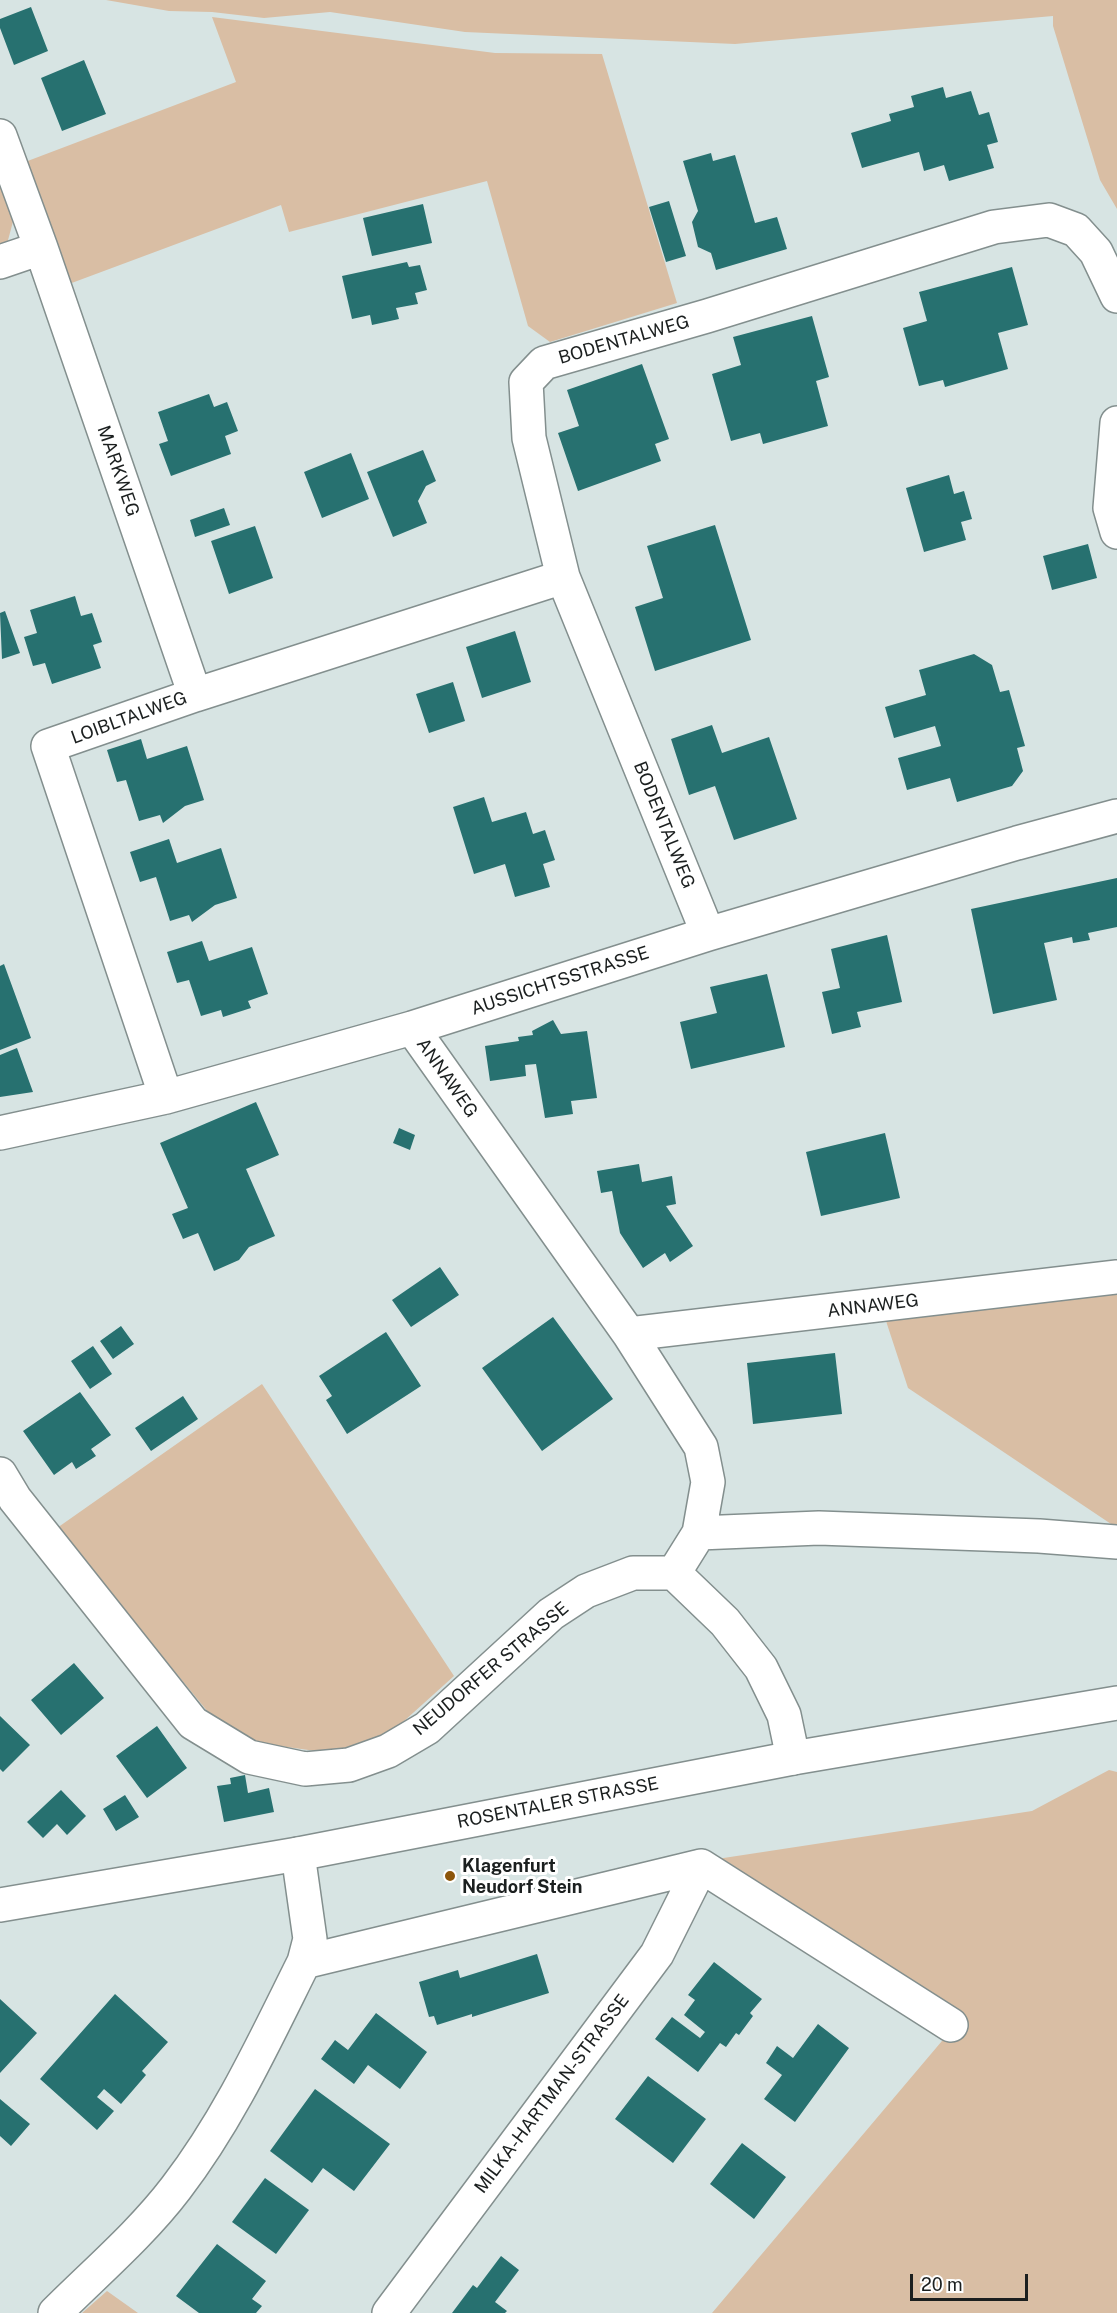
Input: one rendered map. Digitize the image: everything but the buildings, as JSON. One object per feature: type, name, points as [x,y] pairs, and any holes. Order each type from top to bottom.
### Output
[{"type":"street","name":"MARKWEG","points":[[0,136],[195,694]]},
{"type":"street","name":"BODENTALWEG","points":[[708,934],[563,577],[529,438],[526,382],[544,363],[707,316],[994,227],[1049,220],[1076,230],[1096,252],[1117,296]]},
{"type":"street","points":[[0,262],[41,248]]},
{"type":"street","points":[[1117,423],[1110,508],[1117,532]]},
{"type":"street","name":"LOIBLTALWEG","points":[[166,1097],[48,747],[195,694],[563,577]]},
{"type":"street","name":"AUSSICHTSSTRASSE","points":[[0,1133],[166,1097],[412,1028],[708,934],[1117,816]]},
{"type":"street","name":"ANNAWEG","points":[[412,1028],[629,1334],[701,1447],[708,1482],[699,1533],[674,1574]]},
{"type":"street","name":"ANNAWEG","points":[[629,1334],[1117,1277]]},
{"type":"street","name":"NEUDORFER STRASSE","points":[[5,1495],[194,1723],[249,1757],[305,1769],[349,1765],[388,1751],[427,1728],[551,1614],[586,1591],[633,1573],[674,1574]]},
{"type":"street","points":[[699,1533],[819,1528],[1039,1536],[1117,1542]]},
{"type":"street","points":[[674,1574],[725,1622],[761,1668],[784,1715],[793,1758]]},
{"type":"street","name":"ROSENTALER STRASSE","points":[[0,1905],[298,1854],[793,1758],[1117,1703]]},
{"type":"street","points":[[55,2313],[144,2225],[188,2170],[238,2094],[304,1962],[310,1939],[298,1854]]},
{"type":"street","points":[[304,1962],[701,1866],[951,2025]]},
{"type":"street","name":"MILKA-HARTMAN-STRASSE","points":[[390,2313],[657,1954],[701,1866]]},
{"type":"shaded area","points":[[106,0],[1117,0],[1117,209],[1100,180],[1053,26],[1053,16],[735,44],[465,32],[330,12],[264,18],[212,12],[169,11]]},
{"type":"shaded area","points":[[212,17],[495,53],[602,54],[677,303],[550,342],[528,326],[487,181],[289,232],[281,205],[69,284],[25,162],[236,82]]},
{"type":"shaded area","points":[[0,172],[15,214],[7,244],[0,247]]},
{"type":"shaded area","points":[[1117,1293],[1117,1528],[908,1388],[886,1321]]},
{"type":"shaded area","points":[[262,1384],[454,1676],[393,1731],[330,1753],[258,1743],[208,1712],[57,1528]]},
{"type":"shaded area","points":[[1109,1770],[1117,1772],[1117,2313],[712,2313],[947,2035],[717,1859],[1032,1811]]},
{"type":"shaded area","points":[[107,2291],[138,2313],[82,2313]]},
{"type":"place","name":"Klagenfurt Neudorf Stein","points":[[450,1876]]}]
